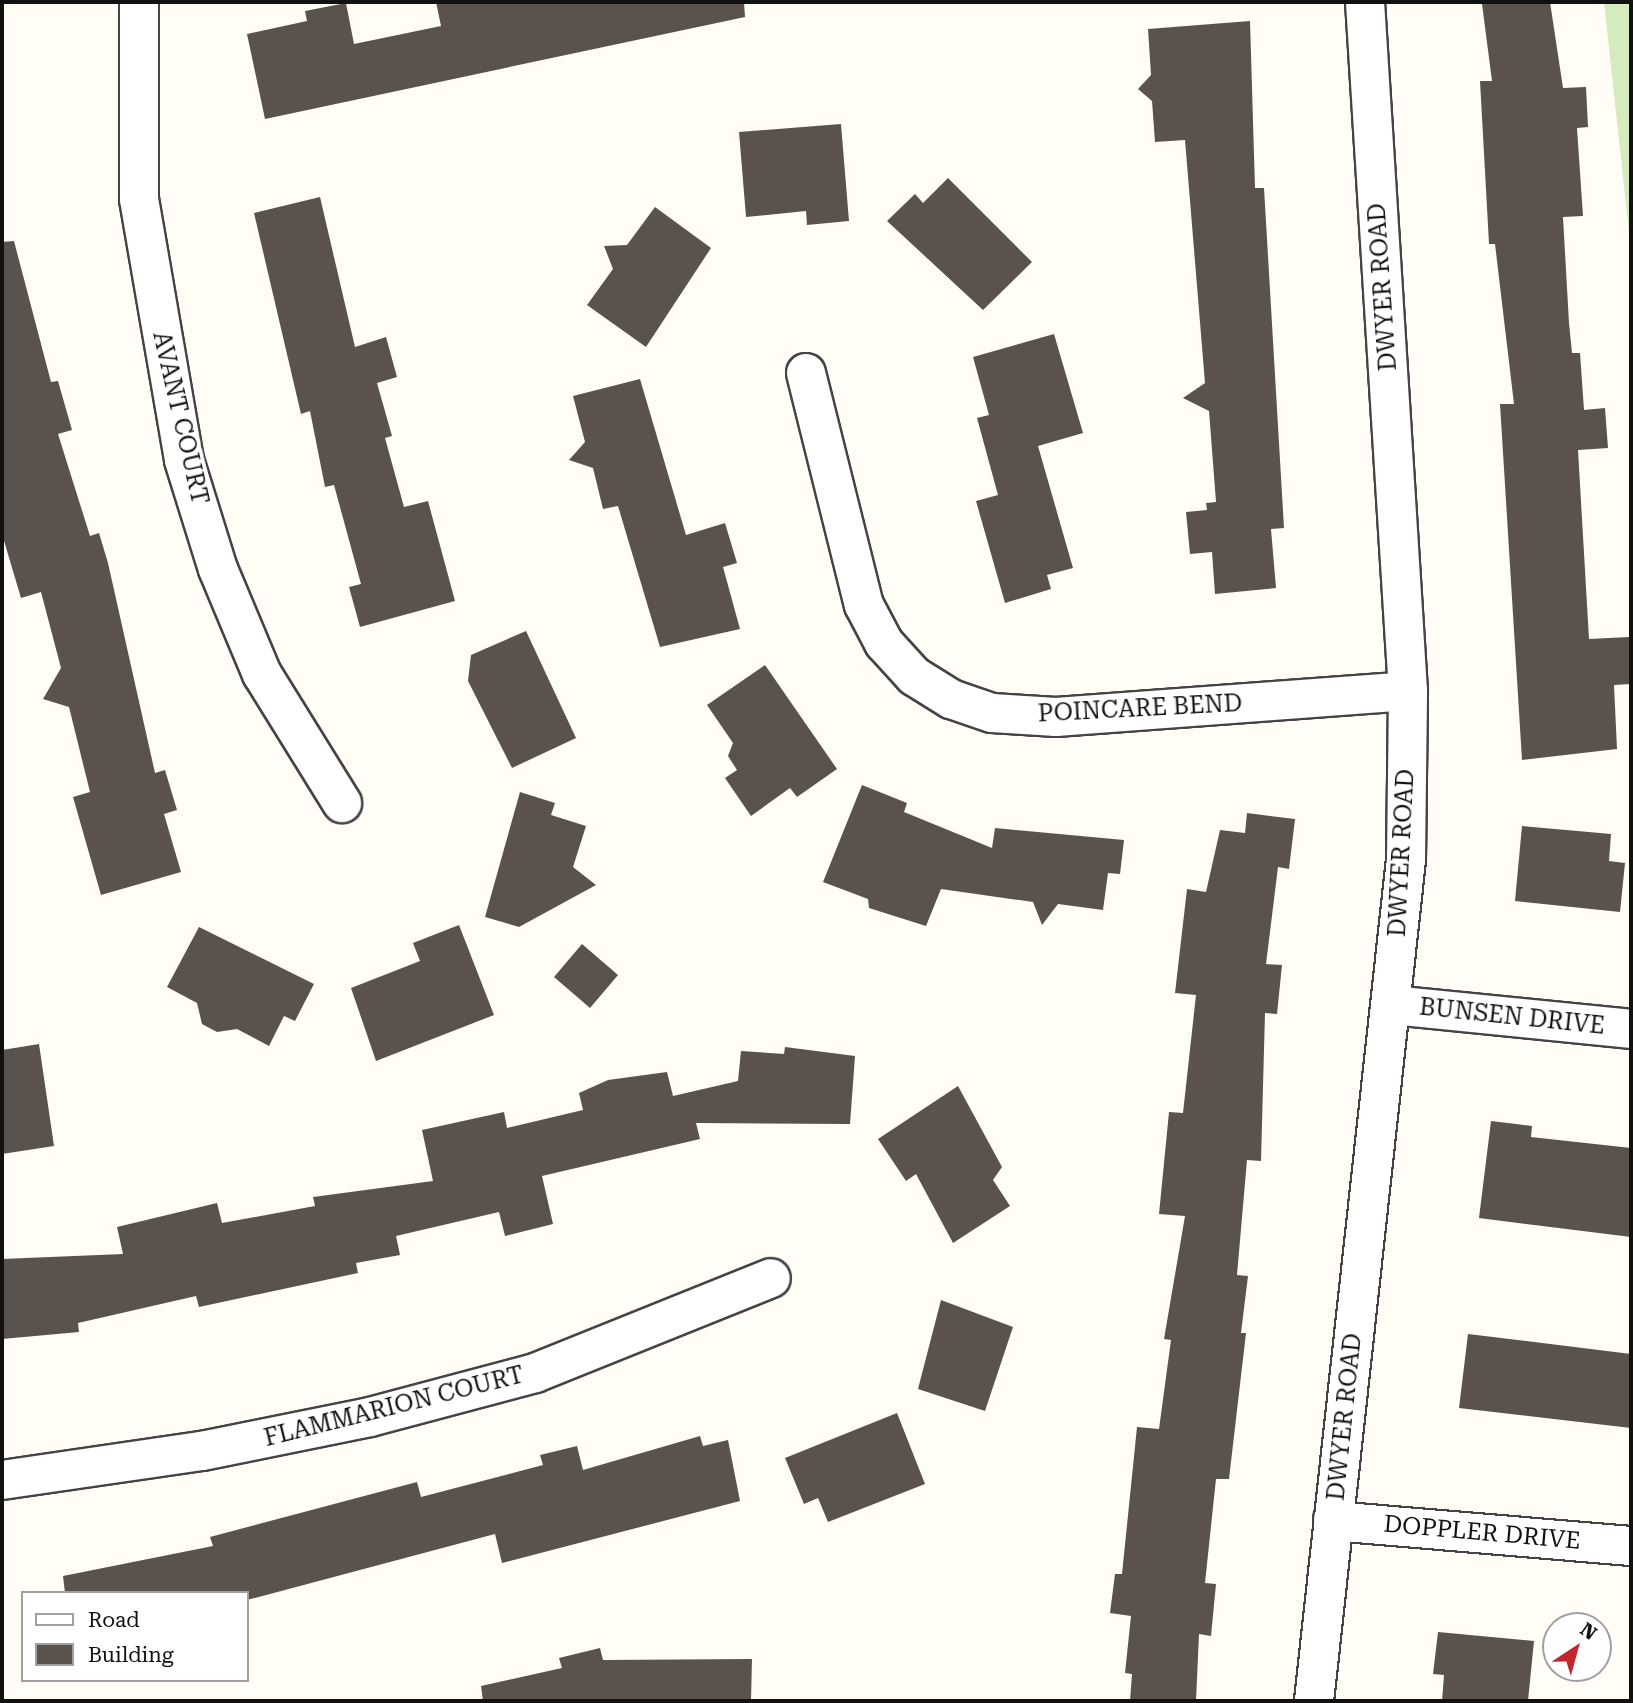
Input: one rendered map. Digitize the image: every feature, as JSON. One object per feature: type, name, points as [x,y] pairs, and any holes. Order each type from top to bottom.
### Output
[{"type":"street","name":"AVANT COURT","points":[[139,2],[139,199],[184,460],[218,569],[262,674],[342,803]]},
{"type":"street","name":"DWYER ROAD","points":[[1314,1701],[1406,859],[1408,691],[1365,2]]},
{"type":"street","name":"POINCARE BEND","points":[[806,373],[864,605],[884,643],[914,676],[950,699],[992,713],[1056,717],[1408,691]]},
{"type":"street","name":"BUNSEN DRIVE","points":[[1392,1005],[1631,1029]]},
{"type":"street","name":"FLAMMARION COURT","points":[[2,1480],[202,1451],[370,1417],[535,1373],[771,1278]]},
{"type":"street","name":"DOPPLER DRIVE","points":[[1333,1521],[1631,1546]]},
{"type":"green space","points":[[1604,2],[1631,2],[1631,251]]},
{"type":"building","points":[[436,2],[744,2],[745,17],[265,119],[247,34],[307,21],[305,11],[346,3],[354,44],[441,26]]},
{"type":"building","points":[[1550,2],[1563,88],[1586,87],[1588,127],[1577,128],[1583,216],[1563,217],[1572,353],[1580,353],[1584,410],[1605,408],[1608,448],[1578,450],[1589,639],[1629,637],[1631,684],[1614,685],[1617,749],[1522,760],[1500,404],[1514,404],[1495,244],[1489,244],[1480,81],[1492,81],[1482,4]]},
{"type":"building","points":[[1250,21],[1255,188],[1264,188],[1284,528],[1271,529],[1276,588],[1215,594],[1212,552],[1190,554],[1186,512],[1207,510],[1206,503],[1216,502],[1209,411],[1183,398],[1205,383],[1185,140],[1155,142],[1152,101],[1138,89],[1151,75],[1148,29]]},
{"type":"building","points":[[841,124],[849,221],[807,225],[806,211],[746,217],[739,132]]},
{"type":"building","points":[[948,178],[1032,262],[983,310],[887,221],[915,194],[923,203]]},
{"type":"building","points":[[320,197],[355,347],[386,337],[397,377],[377,383],[392,436],[385,438],[404,507],[428,501],[455,601],[360,627],[349,587],[361,584],[334,485],[325,487],[310,411],[301,414],[254,213]]},
{"type":"building","points":[[655,207],[711,248],[646,347],[587,305],[613,269],[604,246],[627,245]]},
{"type":"building","points":[[14,241],[51,382],[58,381],[72,430],[58,434],[90,536],[99,533],[108,563],[155,773],[165,770],[177,810],[164,814],[181,872],[101,895],[73,797],[90,792],[69,707],[43,699],[61,668],[41,592],[21,598],[2,534],[2,242]]},
{"type":"building","points":[[1054,334],[1083,433],[1038,446],[1073,568],[1047,575],[1051,589],[1005,603],[976,501],[998,495],[977,418],[989,415],[973,357]]},
{"type":"building","points":[[640,379],[686,535],[725,523],[737,563],[723,567],[740,629],[660,647],[618,506],[603,509],[593,468],[569,460],[585,442],[573,396]]},
{"type":"building","points":[[526,631],[576,738],[512,768],[468,681],[471,655]]},
{"type":"building","points":[[765,665],[837,769],[797,797],[790,788],[751,816],[725,778],[737,770],[728,756],[733,743],[707,705]]},
{"type":"building","points":[[862,785],[907,803],[904,812],[992,848],[995,828],[1124,840],[1120,874],[1108,873],[1103,910],[1058,904],[1042,925],[1033,902],[941,889],[926,926],[869,908],[868,899],[823,882]]},
{"type":"building","points":[[520,792],[555,803],[551,815],[586,826],[573,867],[596,885],[519,927],[485,917]]},
{"type":"building","points":[[1247,813],[1295,819],[1289,869],[1278,867],[1266,964],[1282,965],[1277,1014],[1265,1013],[1261,1161],[1247,1160],[1237,1275],[1248,1276],[1241,1333],[1246,1333],[1229,1479],[1216,1479],[1205,1583],[1216,1584],[1211,1636],[1199,1634],[1196,1701],[1130,1701],[1132,1674],[1125,1673],[1131,1616],[1110,1613],[1115,1574],[1122,1574],[1137,1427],[1159,1429],[1171,1340],[1164,1339],[1185,1216],[1159,1214],[1169,1112],[1183,1113],[1196,995],[1175,993],[1187,889],[1206,892],[1220,830],[1245,833]]},
{"type":"building","points":[[1522,826],[1611,834],[1609,861],[1625,863],[1620,912],[1515,901]]},
{"type":"building","points":[[459,925],[494,1015],[376,1061],[351,988],[420,961],[413,943]]},
{"type":"building","points":[[199,927],[314,984],[295,1021],[284,1016],[269,1046],[237,1029],[217,1032],[202,1024],[197,1003],[167,987]]},
{"type":"building","points":[[582,944],[618,975],[590,1008],[554,977]]},
{"type":"building","points":[[39,1044],[54,1146],[2,1154],[2,1050]]},
{"type":"building","points":[[785,1047],[855,1056],[850,1124],[696,1123],[700,1139],[542,1176],[553,1224],[505,1236],[499,1212],[396,1236],[400,1255],[356,1263],[358,1273],[199,1307],[196,1296],[78,1323],[79,1332],[2,1339],[2,1259],[123,1254],[117,1227],[217,1203],[222,1223],[315,1206],[313,1197],[433,1181],[422,1130],[504,1112],[507,1128],[583,1110],[579,1093],[608,1080],[667,1072],[673,1096],[738,1081],[741,1051],[784,1054]]},
{"type":"building","points":[[958,1086],[1002,1167],[993,1180],[1010,1206],[953,1243],[916,1174],[906,1181],[878,1139]]},
{"type":"building","points":[[1491,1121],[1532,1126],[1531,1137],[1631,1148],[1631,1237],[1479,1218]]},
{"type":"building","points":[[941,1300],[1013,1327],[985,1411],[918,1389]]},
{"type":"building","points":[[1468,1334],[1631,1354],[1631,1428],[1459,1408]]},
{"type":"building","points":[[897,1413],[925,1484],[828,1522],[818,1498],[804,1504],[785,1458]]},
{"type":"building","points":[[700,1436],[703,1446],[728,1440],[740,1501],[502,1563],[495,1534],[248,1600],[248,1591],[65,1591],[63,1576],[213,1546],[210,1537],[417,1482],[421,1497],[543,1465],[540,1455],[577,1446],[583,1470]]},
{"type":"building","points":[[1438,1632],[1534,1641],[1528,1701],[1442,1701],[1444,1675],[1433,1674]]},
{"type":"building","points":[[600,1648],[603,1660],[752,1659],[751,1701],[483,1701],[481,1686],[562,1668],[559,1658]]}]
